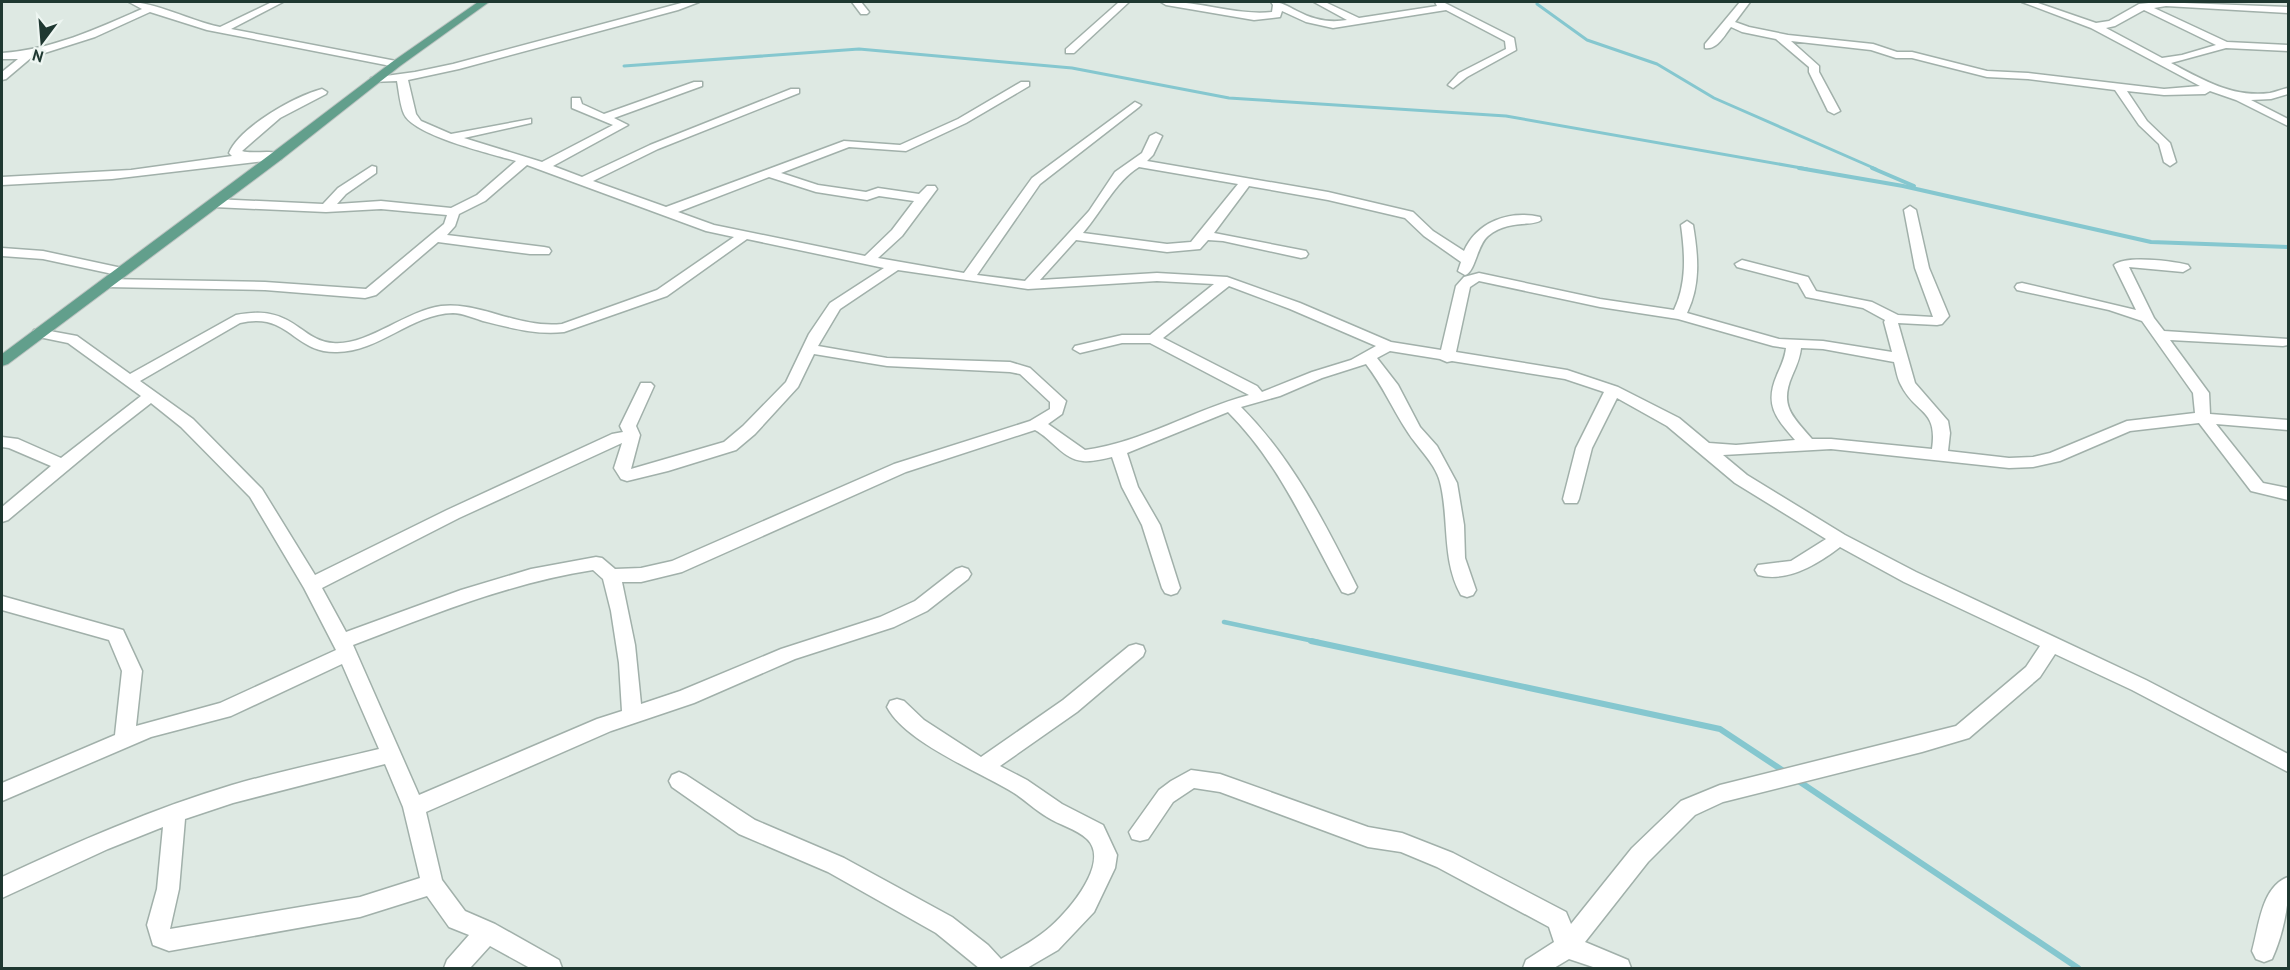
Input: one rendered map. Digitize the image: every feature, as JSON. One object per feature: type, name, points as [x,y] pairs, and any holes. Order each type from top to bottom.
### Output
[{"type":"main road","points":[[2,361],[277,156],[396,64],[484,2]]},
{"type":"street","points":[[133,2],[176,18],[221,30],[396,64]]},
{"type":"street","points":[[221,30],[279,2]]},
{"type":"street","points":[[688,2],[694,2]]},
{"type":"street","points":[[375,80],[402,79],[616,25],[694,2]]},
{"type":"street","points":[[857,2],[864,12]]},
{"type":"street","points":[[1070,51],[1124,2]]},
{"type":"street","points":[[1166,2],[1254,17],[1277,15],[1276,3]]},
{"type":"street","points":[[1318,2],[1358,21]]},
{"type":"street","points":[[1436,2],[1510,40],[1511,50],[1463,75],[1453,85]]},
{"type":"street","points":[[1727,2],[1744,4]]},
{"type":"street","points":[[2027,2],[2095,26],[2205,88],[2237,98],[2289,123]]},
{"type":"street","points":[[1276,3],[1316,23],[1333,25],[1448,7]]},
{"type":"street","points":[[2095,26],[2111,24],[2138,4],[2210,3],[2289,10]]},
{"type":"street","points":[[1709,46],[1744,4]]},
{"type":"street","points":[[2138,4],[2225,45]]},
{"type":"street","points":[[2,56],[28,55],[91,35],[151,8]]},
{"type":"street","points":[[1728,23],[1746,30],[1872,47],[1896,55],[1912,55],[1987,74],[2028,76],[2164,92],[2205,88]]},
{"type":"street","points":[[1778,35],[1814,66],[1814,72],[1834,111]]},
{"type":"street","points":[[2160,61],[2183,58],[2225,45],[2289,48]]},
{"type":"street","points":[[2,77],[28,55]]},
{"type":"street","points":[[402,79],[410,114],[417,123],[449,137],[525,160],[711,228],[896,266],[1028,285],[1157,277],[1227,281],[1294,306],[1388,346],[1447,358],[1566,375],[1613,390],[1673,422],[1740,479],[1839,539],[1910,577],[2139,685],[2289,764]]},
{"type":"street","points":[[606,117],[698,84]]},
{"type":"street","points":[[665,212],[848,143],[902,149],[962,121],[1025,84]]},
{"type":"street","points":[[2119,87],[2143,123],[2164,142],[2170,162]]},
{"type":"street","points":[[580,182],[654,147],[795,91]]},
{"type":"street","points":[[246,156],[235,153],[237,148],[266,122],[291,105],[322,92]]},
{"type":"street","points":[[2237,98],[2262,97],[2289,92]]},
{"type":"street","points":[[542,167],[622,125],[576,106],[576,100]]},
{"type":"street","points":[[968,278],[991,242],[1036,181],[1135,105]]},
{"type":"street","points":[[449,137],[527,122]]},
{"type":"street","points":[[1028,285],[1074,236],[1108,194],[1119,175],[1125,169],[1139,163],[1147,155],[1156,136]]},
{"type":"street","points":[[2,181],[58,180],[149,172],[246,156],[277,156]]},
{"type":"street","points":[[214,203],[326,208],[381,205],[453,212],[481,198],[525,160]]},
{"type":"street","points":[[1139,163],[1328,196],[1409,215],[1417,220],[1420,227],[1450,246],[1468,261]]},
{"type":"street","points":[[326,208],[342,191],[372,170]]},
{"type":"street","points":[[767,172],[816,188],[867,196],[878,192],[926,194],[897,233],[868,260]]},
{"type":"street","points":[[1074,236],[1167,248],[1195,246],[1206,236],[1246,181]]},
{"type":"street","points":[[1742,264],[1803,280],[1811,294],[1867,305],[1895,319],[1937,321],[1942,316],[1922,268],[1910,210]]},
{"type":"street","points":[[106,283],[265,286],[365,294],[371,292],[449,226],[453,219],[453,212]]},
{"type":"street","points":[[1447,358],[1472,249],[1486,231],[1515,218],[1535,220]]},
{"type":"street","points":[[1679,315],[1688,294],[1692,262],[1687,225]]},
{"type":"street","points":[[129,381],[236,319],[247,316],[260,315],[284,321],[304,338],[327,348],[355,345],[417,317],[441,309],[455,309],[546,330],[564,328],[662,293],[746,234]]},
{"type":"street","points":[[1206,236],[1223,237],[1301,254]]},
{"type":"street","points":[[434,238],[452,238],[527,251],[544,251]]},
{"type":"street","points":[[2,252],[43,255],[122,272]]},
{"type":"street","points":[[2183,268],[2127,263],[2121,265],[2147,318],[2201,393],[2203,418],[2257,487],[2289,494]]},
{"type":"street","points":[[646,386],[628,426],[632,435],[622,468],[627,476],[730,446],[749,430],[793,384],[816,334],[835,306],[896,266]]},
{"type":"street","points":[[1463,286],[1469,280],[1479,277],[1600,303],[1679,315],[1778,343],[1849,349],[1900,358]]},
{"type":"street","points":[[1153,339],[1227,281]]},
{"type":"street","points":[[2022,287],[2123,309],[2147,318]]},
{"type":"street","points":[[1895,319],[1891,321],[1908,384],[1940,421],[1942,433],[1939,455]]},
{"type":"street","points":[[39,333],[72,339],[151,396],[187,423],[256,493],[312,585],[344,647],[414,807],[432,884],[457,919],[487,932],[551,969]]},
{"type":"street","points":[[2160,335],[2283,342]]},
{"type":"street","points":[[1080,349],[1122,339],[1153,339],[1252,389],[1258,396]]},
{"type":"street","points":[[1794,344],[1795,356],[1778,393],[1780,408],[1806,443]]},
{"type":"street","points":[[1036,425],[1044,428],[1074,452],[1084,456],[1118,451],[1230,405],[1275,393],[1317,375],[1369,358],[1388,346]]},
{"type":"street","points":[[611,576],[641,575],[676,567],[900,468],[1036,425],[1057,411],[1058,401],[1025,371],[1010,367],[887,362],[811,349]]},
{"type":"street","points":[[1369,358],[1389,385],[1414,430],[1431,450],[1449,483],[1455,525],[1456,558],[1467,590]]},
{"type":"street","points":[[1571,499],[1584,448],[1613,390]]},
{"type":"street","points":[[2,516],[104,430],[151,396]]},
{"type":"street","points":[[1230,405],[1253,425],[1278,462],[1325,542],[1348,587]]},
{"type":"street","points":[[1703,448],[1725,452],[1806,443],[1860,446],[2009,463],[2033,462],[2054,457],[2127,426],[2203,418],[2289,425]]},
{"type":"street","points":[[312,585],[520,482],[618,438],[632,435]]},
{"type":"street","points":[[2,442],[12,443],[63,465]]},
{"type":"street","points":[[1118,451],[1130,487],[1151,525],[1172,588]]},
{"type":"street","points":[[1764,570],[1794,567],[1820,553],[1839,539]]},
{"type":"street","points":[[2,792],[147,730],[224,710],[344,647],[450,602],[573,566],[596,563],[611,576],[620,605],[626,642],[632,716]]},
{"type":"street","points":[[414,807],[604,725],[687,697],[788,654],[887,622],[921,606],[962,574]]},
{"type":"street","points":[[2,603],[116,635],[132,671],[124,740]]},
{"type":"street","points":[[1534,969],[1567,947],[1640,855],[1688,808],[1720,794],[1962,732],[2033,672],[2052,643]]},
{"type":"street","points":[[983,767],[1070,706],[1136,651]]},
{"type":"street","points":[[897,707],[917,726],[983,767],[1020,786],[1055,811],[1095,832],[1106,855],[1104,868],[1086,905],[1050,942],[1007,969]]},
{"type":"street","points":[[2,888],[100,842],[175,813],[233,794],[392,754]]},
{"type":"street","points":[[1140,832],[1166,796],[1191,779],[1220,783],[1368,837],[1402,843],[1445,860],[1558,920],[1567,947]]},
{"type":"street","points":[[680,781],[747,827],[836,865],[944,926],[980,953],[994,969]]},
{"type":"street","points":[[175,813],[168,889],[158,925],[161,938],[169,940],[360,907],[432,884]]},
{"type":"street","points":[[2264,951],[2277,900],[2289,887]]},
{"type":"street","points":[[455,969],[487,932]]},
{"type":"street","points":[[1567,947],[1595,956],[1620,969]]},
{"type":"waterway","points":[[1537,4],[1587,40],[1657,64],[1714,98],[1876,169]]},
{"type":"waterway","points":[[624,66],[859,49],[1072,68],[1229,98],[1506,116],[1807,169]]},
{"type":"waterway","points":[[1799,168],[1903,186],[2151,242],[2288,247]]},
{"type":"waterway","points":[[1872,168],[1914,186]]},
{"type":"waterway","points":[[1224,622],[1318,642]]},
{"type":"waterway","points":[[1311,641],[1720,729],[1785,772]]},
{"type":"waterway","points":[[1797,780],[2078,968]]}]
